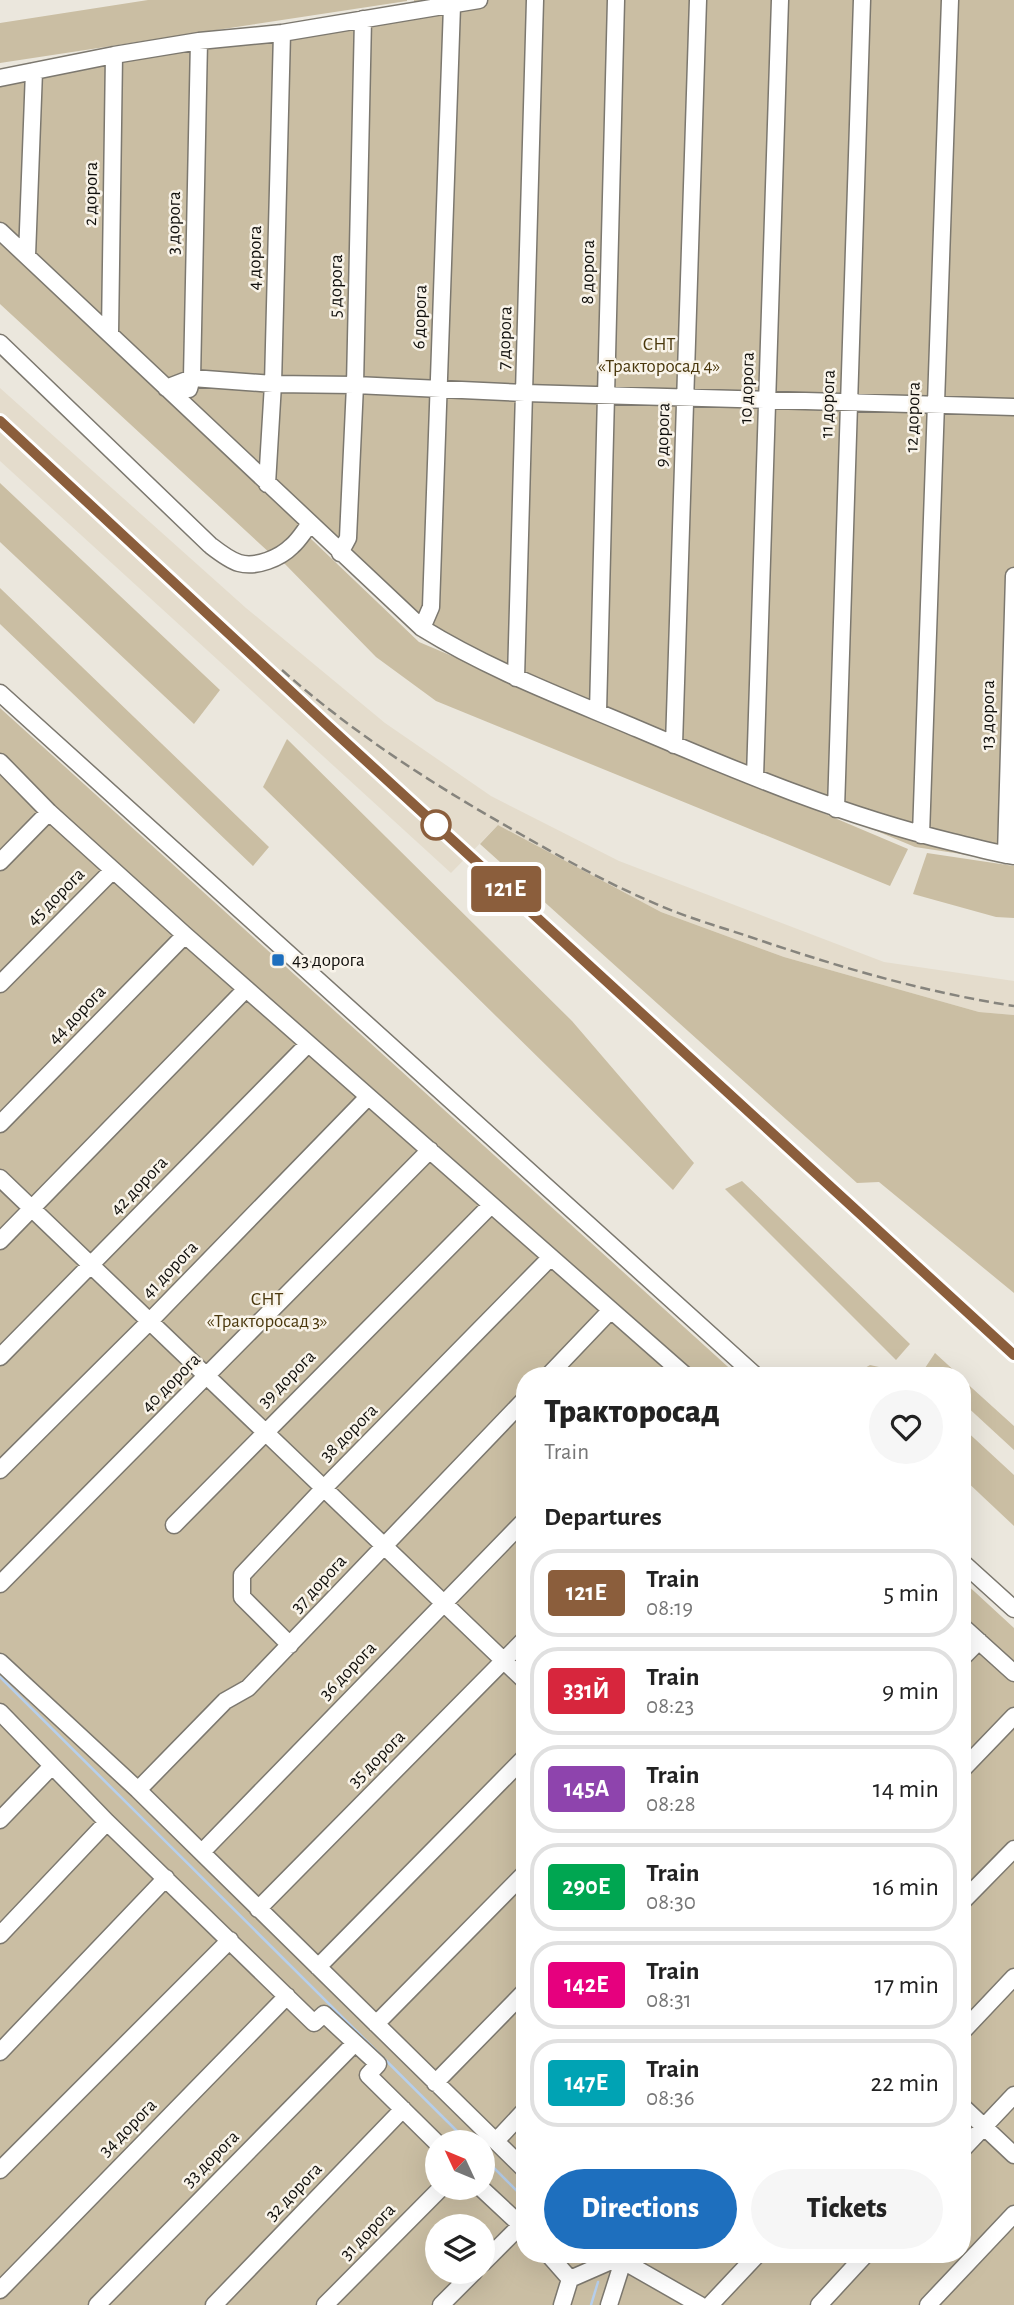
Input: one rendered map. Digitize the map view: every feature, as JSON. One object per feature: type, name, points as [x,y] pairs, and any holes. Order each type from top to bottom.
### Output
[{"type":"street","points":[[0,78],[199,41],[282,33],[479,0]]},
{"type":"street","name":"7 дорога","points":[[516,678],[535,0]]},
{"type":"street","name":"8 дорога","points":[[597,712],[616,0]]},
{"type":"street","name":"9 дорога","points":[[674,745],[698,0]]},
{"type":"street","name":"10 дорога","points":[[755,777],[780,0]]},
{"type":"street","name":"11 дорога","points":[[836,809],[862,0]]},
{"type":"street","name":"12 дорога","points":[[920,835],[950,0]]},
{"type":"street","name":"6 дорога","points":[[422,628],[431,607],[452,6]]},
{"type":"street","name":"5 дорога","points":[[340,553],[348,538],[355,385],[363,19]]},
{"type":"street","name":"4 дорога","points":[[267,484],[274,384],[282,33]]},
{"type":"street","name":"3 дорога","points":[[184,404],[192,378],[199,41]]},
{"type":"street","name":"2 дорога","points":[[110,334],[114,55]]},
{"type":"street","points":[[27,256],[34,71]]},
{"type":"street","points":[[0,230],[422,628],[516,678],[674,745],[836,809],[920,835],[1010,856]]},
{"type":"street","points":[[0,343],[187,523],[225,556],[240,564],[269,561],[291,548],[310,524]]},
{"type":"street","points":[[166,388],[192,378],[439,390],[1014,407]]},
{"type":"street","name":"13 дорога","points":[[1010,856],[1014,576]]},
{"type":"street","points":[[0,693],[746,1367]]},
{"type":"street","points":[[0,762],[49,812],[184,935],[611,1310],[671,1367]]},
{"type":"street","points":[[0,862],[49,812]]},
{"type":"street","name":"45 дорога","points":[[0,984],[113,870]]},
{"type":"street","name":"44 дорога","points":[[0,1124],[184,935]]},
{"type":"street","points":[[0,1241],[246,989]]},
{"type":"street","name":"42 дорога","points":[[0,1357],[308,1044]]},
{"type":"street","name":"41 дорога","points":[[0,1470],[150,1321],[368,1097]]},
{"type":"street","name":"40 дорога","points":[[0,1584],[430,1150]]},
{"type":"street","points":[[0,1178],[516,1672]]},
{"type":"street","name":"39 дорога","points":[[174,1525],[491,1205]]},
{"type":"street","name":"38 дорога","points":[[290,1645],[242,1597],[242,1575],[550,1258]]},
{"type":"street","points":[[557,1367],[611,1310]]},
{"type":"street","name":"37 дорога","points":[[138,1790],[225,1701],[248,1688],[516,1408]]},
{"type":"street","name":"36 дорога","points":[[202,1852],[516,1529]]},
{"type":"street","points":[[971,1570],[1014,1609]]},
{"type":"street","points":[[971,1634],[1014,1673]]},
{"type":"street","points":[[971,1649],[979,1641]]},
{"type":"street","name":"35 дорога","points":[[258,1909],[516,1648]]},
{"type":"street","points":[[0,1662],[138,1790],[516,2161]]},
{"type":"street","points":[[0,1712],[107,1822],[314,2023],[324,2014],[378,2064],[368,2076],[425,2131]]},
{"type":"street","points":[[971,1761],[1014,1716]]},
{"type":"street","points":[[0,1820],[52,1766]]},
{"type":"street","points":[[318,1967],[516,1766]]},
{"type":"street","points":[[0,1935],[107,1822]]},
{"type":"street","points":[[971,1893],[1014,1849]]},
{"type":"street","points":[[0,2052],[166,1878]]},
{"type":"street","points":[[376,2024],[516,1882]]},
{"type":"street","points":[[0,2170],[230,1940]]},
{"type":"street","points":[[971,2022],[1014,1977]]},
{"type":"street","name":"34 дорога","points":[[0,2290],[286,1996]]},
{"type":"street","points":[[435,2083],[516,2000]]},
{"type":"street","name":"33 дорога","points":[[97,2305],[355,2043]]},
{"type":"street","points":[[971,2141],[1014,2095]]},
{"type":"street","name":"32 дорога","points":[[214,2305],[403,2109]]},
{"type":"street","points":[[971,2115],[1014,2155]]},
{"type":"street","points":[[496,2141],[516,2120]]},
{"type":"street","name":"31 дорога","points":[[325,2305],[429,2200]]},
{"type":"street","points":[[494,2200],[516,2220]]},
{"type":"street","points":[[971,2260],[1014,2214]]},
{"type":"street","points":[[495,2252],[516,2233]]},
{"type":"street","points":[[556,2263],[570,2279]]},
{"type":"street","points":[[562,2305],[570,2279],[606,2263]]},
{"type":"street","points":[[609,2305],[618,2263]]},
{"type":"street","points":[[629,2263],[700,2305]]},
{"type":"street","points":[[710,2305],[750,2263]]},
{"type":"street","points":[[819,2305],[858,2263]]},
{"type":"street","points":[[928,2305],[968,2263]]},
{"type":"street","points":[[441,2305],[462,2284]]},
{"type":"shaded area","points":[[0,388],[246,608],[385,723],[491,796],[619,861],[884,962],[1014,981],[1014,1015],[979,1012],[784,957],[661,912],[498,825],[451,873],[0,461]]},
{"type":"green space","points":[[148,0],[407,1],[0,63],[0,23]]},
{"type":"green space","name":"СНТ «Тракторосад 4»","points":[[414,0],[1014,0],[1014,862],[915,847],[507,677],[420,636],[0,234],[0,72],[414,5]]},
{"type":"green space","points":[[0,238],[302,526],[272,555],[0,304]]},
{"type":"green space","points":[[0,483],[220,690],[194,724],[0,542]]},
{"type":"green space","points":[[310,538],[419,642],[908,849],[890,886],[436,701],[376,657],[282,561]]},
{"type":"green space","points":[[0,588],[269,847],[253,866],[0,624]]},
{"type":"green space","name":"СНТ «Тракторосад 3»","points":[[0,708],[728,1367],[516,1367],[516,2263],[971,2263],[971,1588],[1014,1628],[1014,2305],[0,2305]]},
{"type":"green space","points":[[287,739],[572,1021],[694,1163],[673,1190],[263,787]]},
{"type":"green space","points":[[498,825],[661,912],[784,957],[979,1012],[1014,1015],[1014,1293],[879,1182],[857,1183],[480,844]]},
{"type":"green space","points":[[927,853],[1014,866],[1014,918],[996,917],[913,894]]},
{"type":"green space","points":[[742,1181],[910,1344],[896,1360],[725,1189]]},
{"type":"green space","points":[[935,1353],[950,1367],[926,1367]]},
{"type":"green space","points":[[971,1387],[1014,1426],[1014,1450],[971,1410]]},
{"type":"green space","points":[[971,1435],[1014,1475],[1014,1526],[971,1486]]},
{"type":"waterway","points":[[0,1677],[456,2130]]},
{"type":"waterway","points":[[495,2169],[516,2190]]},
{"type":"waterway","points":[[591,2305],[598,2282]]},
{"type":"railway","points":[[0,421],[1014,1355]]},
{"type":"railway","points":[[282,670],[338,716],[428,779],[596,876],[653,903],[890,980],[1014,1006]]},
{"type":"train","name":"121Е","points":[[0,421],[1014,1355]]},
{"type":"place","name":"43 дорога","points":[[278,960]]}]
